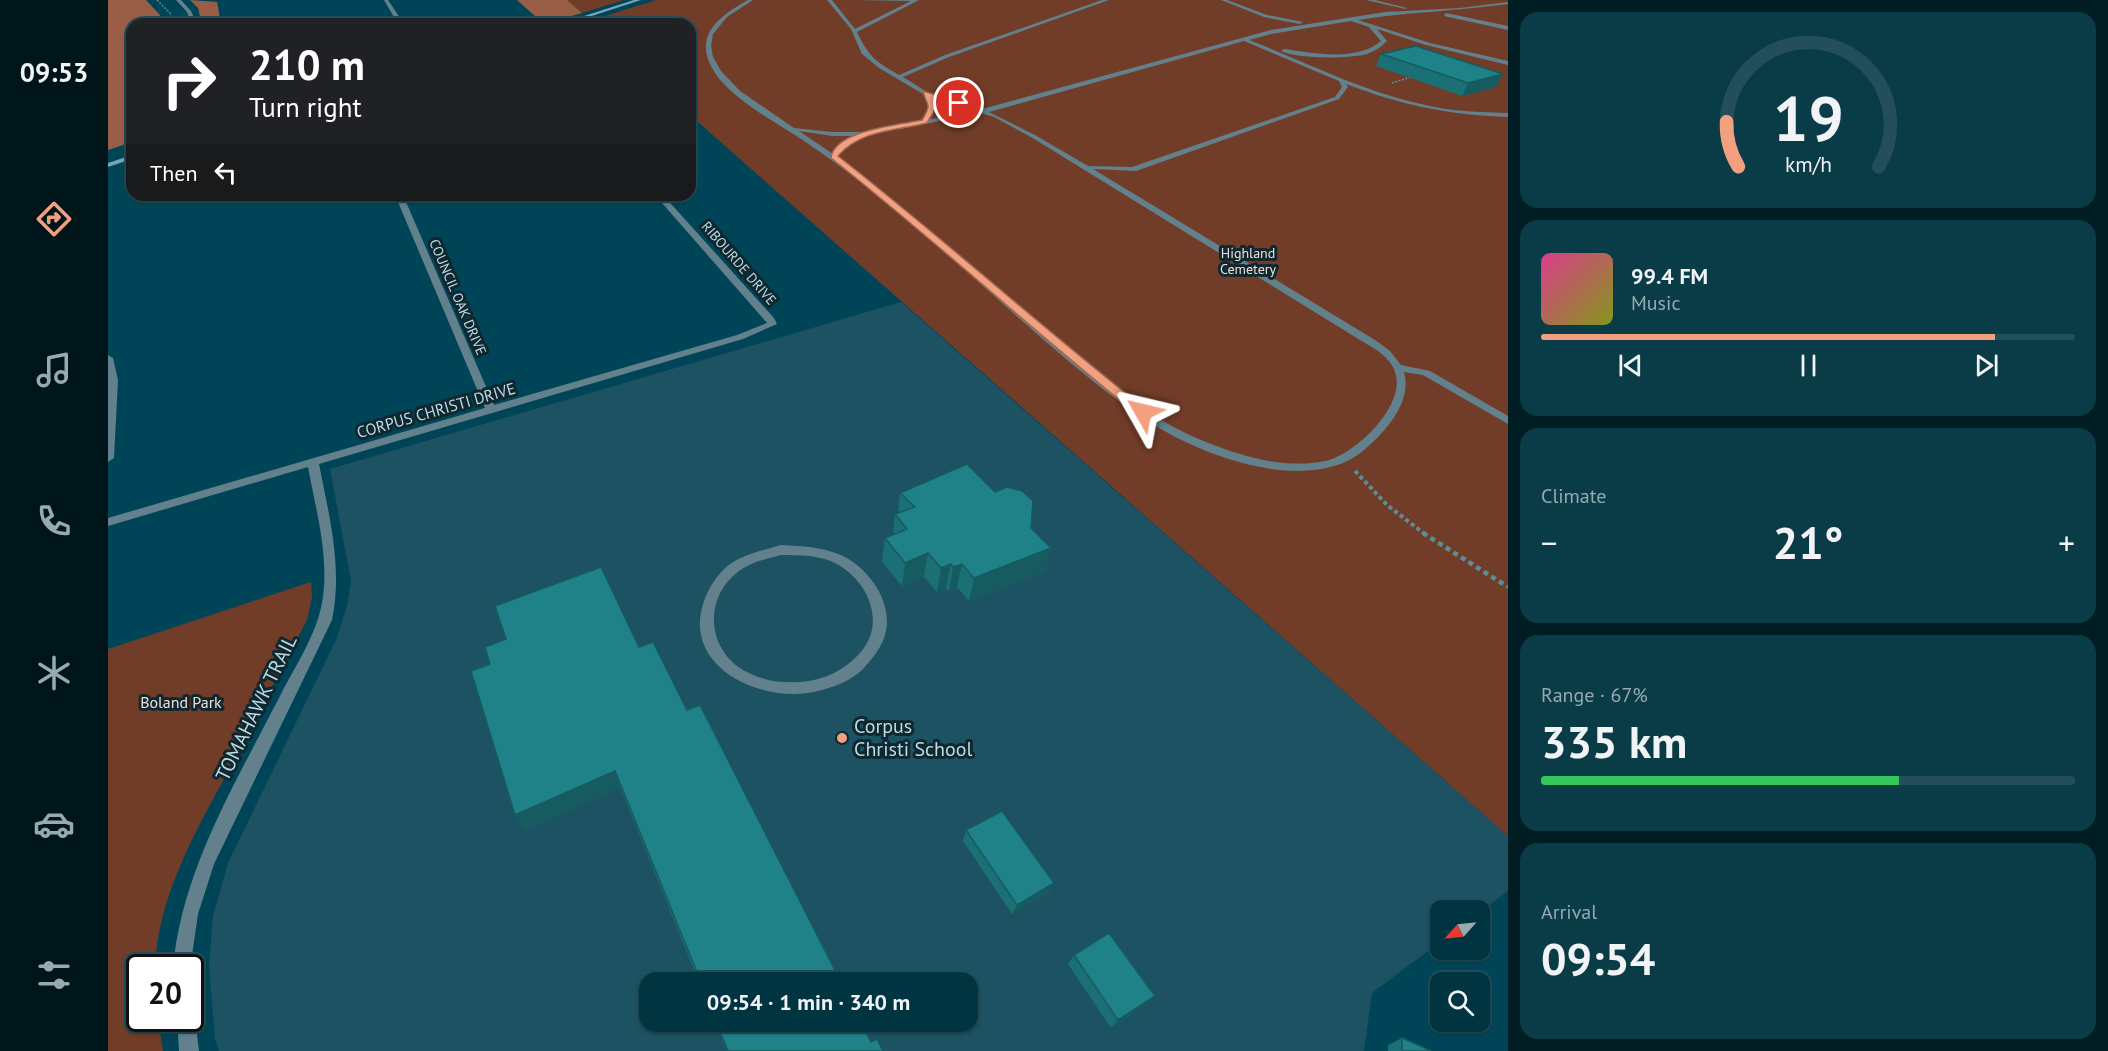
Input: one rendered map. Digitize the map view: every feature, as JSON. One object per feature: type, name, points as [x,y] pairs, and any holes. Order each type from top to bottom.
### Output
[{"type":"main road","points":[[581,18],[639,0]]},
{"type":"main road","points":[[108,165],[126,159]]},
{"type":"street","points":[[178,0],[189,11],[192,18]]},
{"type":"street","points":[[386,0],[397,18]]},
{"type":"street","points":[[751,0],[712,28],[708,42],[709,55],[722,77],[789,128],[834,157],[941,242],[1090,372],[1154,420],[1220,452],[1256,462],[1309,466],[1346,458],[1370,440],[1392,412],[1402,379],[1391,357],[1372,342],[1128,180],[1087,167],[984,111],[925,93]]},
{"type":"street","points":[[829,0],[853,32],[864,53],[932,100],[933,108],[924,122]]},
{"type":"street","points":[[858,0],[911,0]]},
{"type":"street","points":[[853,32],[917,0]]},
{"type":"street","points":[[899,77],[947,56],[1107,0]]},
{"type":"street","points":[[1223,0],[1266,16],[1317,23]]},
{"type":"street","points":[[1368,0],[1508,28]]},
{"type":"street","points":[[1374,15],[1377,5],[1375,2]]},
{"type":"street","points":[[789,128],[811,133],[861,134],[984,111],[1271,32],[1349,18],[1460,9],[1494,2],[1508,3]]},
{"type":"street","points":[[1266,16],[1271,20],[1271,32]]},
{"type":"street","points":[[1349,18],[1428,44],[1508,63]]},
{"type":"street","points":[[1370,25],[1383,39],[1428,44]]},
{"type":"street","points":[[1243,39],[1374,94],[1439,111],[1508,115]]},
{"type":"street","points":[[1264,48],[1341,55],[1371,51],[1380,46],[1383,39]]},
{"type":"street","points":[[1087,167],[1128,180],[1337,98],[1345,87],[1341,80]]},
{"type":"street","points":[[834,157],[846,143],[861,134]]},
{"type":"street","name":"COUNCIL OAK DRIVE","points":[[402,201],[491,410]]},
{"type":"street","name":"RIBOURDE DRIVE","points":[[664,201],[771,320],[772,324]]},
{"type":"street","name":"CORPUS CHRISTI DRIVE","points":[[108,522],[740,337],[772,324]]},
{"type":"street","points":[[108,358],[113,380],[108,458]]},
{"type":"street","points":[[1397,367],[1426,373],[1508,421]]},
{"type":"street","name":"TOMAHAWK TRAIL","points":[[183,954],[191,902],[206,859],[325,620],[330,603],[330,572],[313,462]]},
{"type":"street","points":[[782,550],[812,551],[840,560],[862,576],[877,598],[881,623],[872,649],[852,671],[823,685],[789,689],[755,683],[728,667],[710,644],[705,618],[711,593],[728,572],[753,557],[782,550]]},
{"type":"street","points":[[187,1032],[189,1051]]},
{"type":"path","points":[[1374,94],[1396,81],[1418,75]]},
{"type":"path","points":[[1346,458],[1368,489],[1416,526],[1508,586]]},
{"type":"shaded area","points":[[108,0],[146,0],[160,15],[160,18],[126,18],[126,144],[108,150]]},
{"type":"shaded area","points":[[190,0],[217,2],[220,18],[200,18],[198,8]]},
{"type":"shaded area","points":[[517,0],[567,0],[582,13],[565,18],[537,18]]},
{"type":"shaded area","name":"Corpus Christi School","points":[[901,302],[1508,836],[1508,891],[1490,905],[1490,900],[1430,900],[1430,950],[1372,993],[1364,1051],[219,1051],[215,1039],[209,966],[213,916],[228,863],[336,640],[347,606],[351,581],[330,469]]},
{"type":"green space","points":[[567,0],[624,0],[582,13]]},
{"type":"green space","name":"Highland Cemetery","points":[[656,0],[1508,0],[1508,836],[696,120],[696,18],[599,18]]},
{"type":"green space","name":"Boland Park","points":[[311,582],[312,597],[307,620],[180,866],[163,915],[156,954],[126,954],[126,1032],[160,1032],[163,1051],[108,1051],[108,649]]},
{"type":"building","points":[[1416,46],[1503,74],[1468,83],[1381,54]]},
{"type":"building","points":[[967,464],[995,492],[1007,487],[1022,491],[1033,501],[1031,528],[1051,548],[974,578],[962,564],[953,567],[951,564],[941,568],[928,553],[905,563],[885,538],[907,529],[895,514],[915,507],[900,493]]},
{"type":"building","points":[[601,567],[639,647],[653,642],[687,710],[700,705],[836,972],[697,972],[615,771],[515,815],[471,671],[490,664],[485,647],[506,639],[495,606]]},
{"type":"building","points":[[1002,811],[1054,883],[1017,905],[966,830]]},
{"type":"building","points":[[1109,933],[1155,996],[1118,1020],[1074,955]]},
{"type":"building","points":[[720,1032],[866,1032],[871,1042],[877,1039],[883,1051],[728,1051]]},
{"type":"building","points":[[1402,1038],[1431,1051],[1402,1051]]},
{"type":"place","name":"Corpus Christi School","points":[[842,738]]},
{"type":"route","points":[[959,103],[925,93],[932,100],[933,108],[930,116],[924,122],[861,134],[846,143],[834,157],[921,225],[1090,372],[1143,412]]}]
